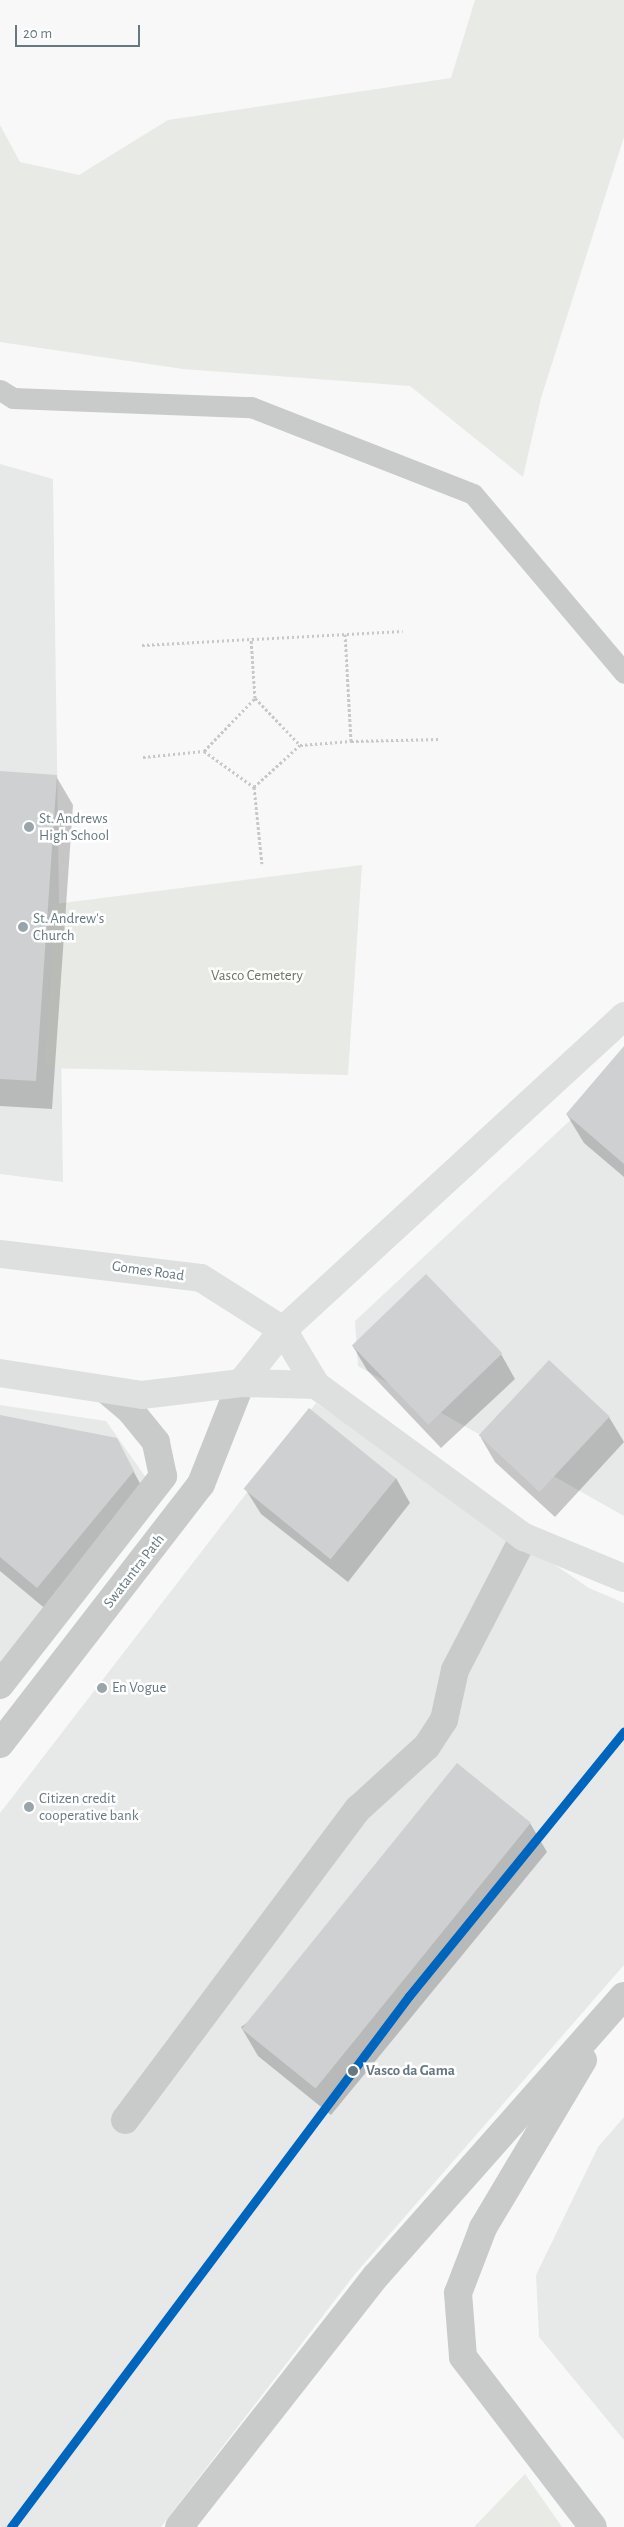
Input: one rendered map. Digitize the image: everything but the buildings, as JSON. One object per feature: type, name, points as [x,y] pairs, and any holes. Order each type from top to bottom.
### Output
[{"type":"main road","points":[[241,1383],[283,1330],[624,1016]]},
{"type":"main road","name":"Gomes Road","points":[[0,1254],[200,1278],[283,1330]]},
{"type":"main road","points":[[283,1330],[316,1385],[524,1537],[624,1578]]},
{"type":"main road","points":[[0,1373],[142,1395],[241,1383],[316,1385]]},
{"type":"street","name":"Swatantra Path","points":[[0,1744],[201,1484],[241,1383]]},
{"type":"street","points":[[0,1685],[162,1476],[156,1442],[130,1410],[106,1390]]},
{"type":"street","points":[[124,2120],[358,1809],[426,1746],[444,1720],[455,1670],[524,1537]]},
{"type":"street","points":[[179,2527],[376,2276],[620,2001]]},
{"type":"street","points":[[593,2527],[463,2357],[458,2293],[483,2228],[620,2001]]},
{"type":"lane","points":[[0,390],[13,398],[251,407],[473,494],[624,673]]},
{"type":"path","points":[[142,645],[403,631]]},
{"type":"path","points":[[346,634],[351,742]]},
{"type":"path","points":[[251,638],[255,698],[300,745]]},
{"type":"path","points":[[142,758],[204,751],[255,698]]},
{"type":"path","points":[[254,787],[300,745],[440,739]]},
{"type":"path","points":[[204,751],[254,787],[262,864]]},
{"type":"shaded area","name":"St. Andrews High School","points":[[0,464],[53,479],[63,1182],[0,1174]]},
{"type":"shaded area","points":[[624,1070],[624,1516],[358,1366],[355,1321]]},
{"type":"shaded area","points":[[316,1403],[589,1588],[624,1603],[624,1965],[355,2274],[161,2527],[0,2527],[0,1813]]},
{"type":"shaded area","points":[[0,1405],[106,1421],[147,1479],[0,1664]]},
{"type":"shaded area","points":[[624,2117],[624,2440],[539,2337],[536,2275],[598,2147]]},
{"type":"green space","points":[[475,0],[624,0],[624,137],[541,398],[523,477],[410,386],[183,369],[0,342],[0,125],[20,162],[79,175],[168,120],[451,78]]},
{"type":"green space","name":"Vasco Cemetery","points":[[362,865],[348,1075],[45,1068],[55,904]]},
{"type":"green space","points":[[525,2474],[562,2527],[474,2527]]},
{"type":"transit line","points":[[11,2527],[409,1996],[624,1731]]},
{"type":"place","name":"St. Andrews High School","points":[[29,827]]},
{"type":"place","name":"St. Andrew's Church","points":[[23,927]]},
{"type":"place","name":"En Vogue","points":[[102,1688]]},
{"type":"place","name":"Citizen credit cooperative bank","points":[[29,1807]]},
{"type":"place","name":"Vasco da Gama","points":[[353,2071]]}]
